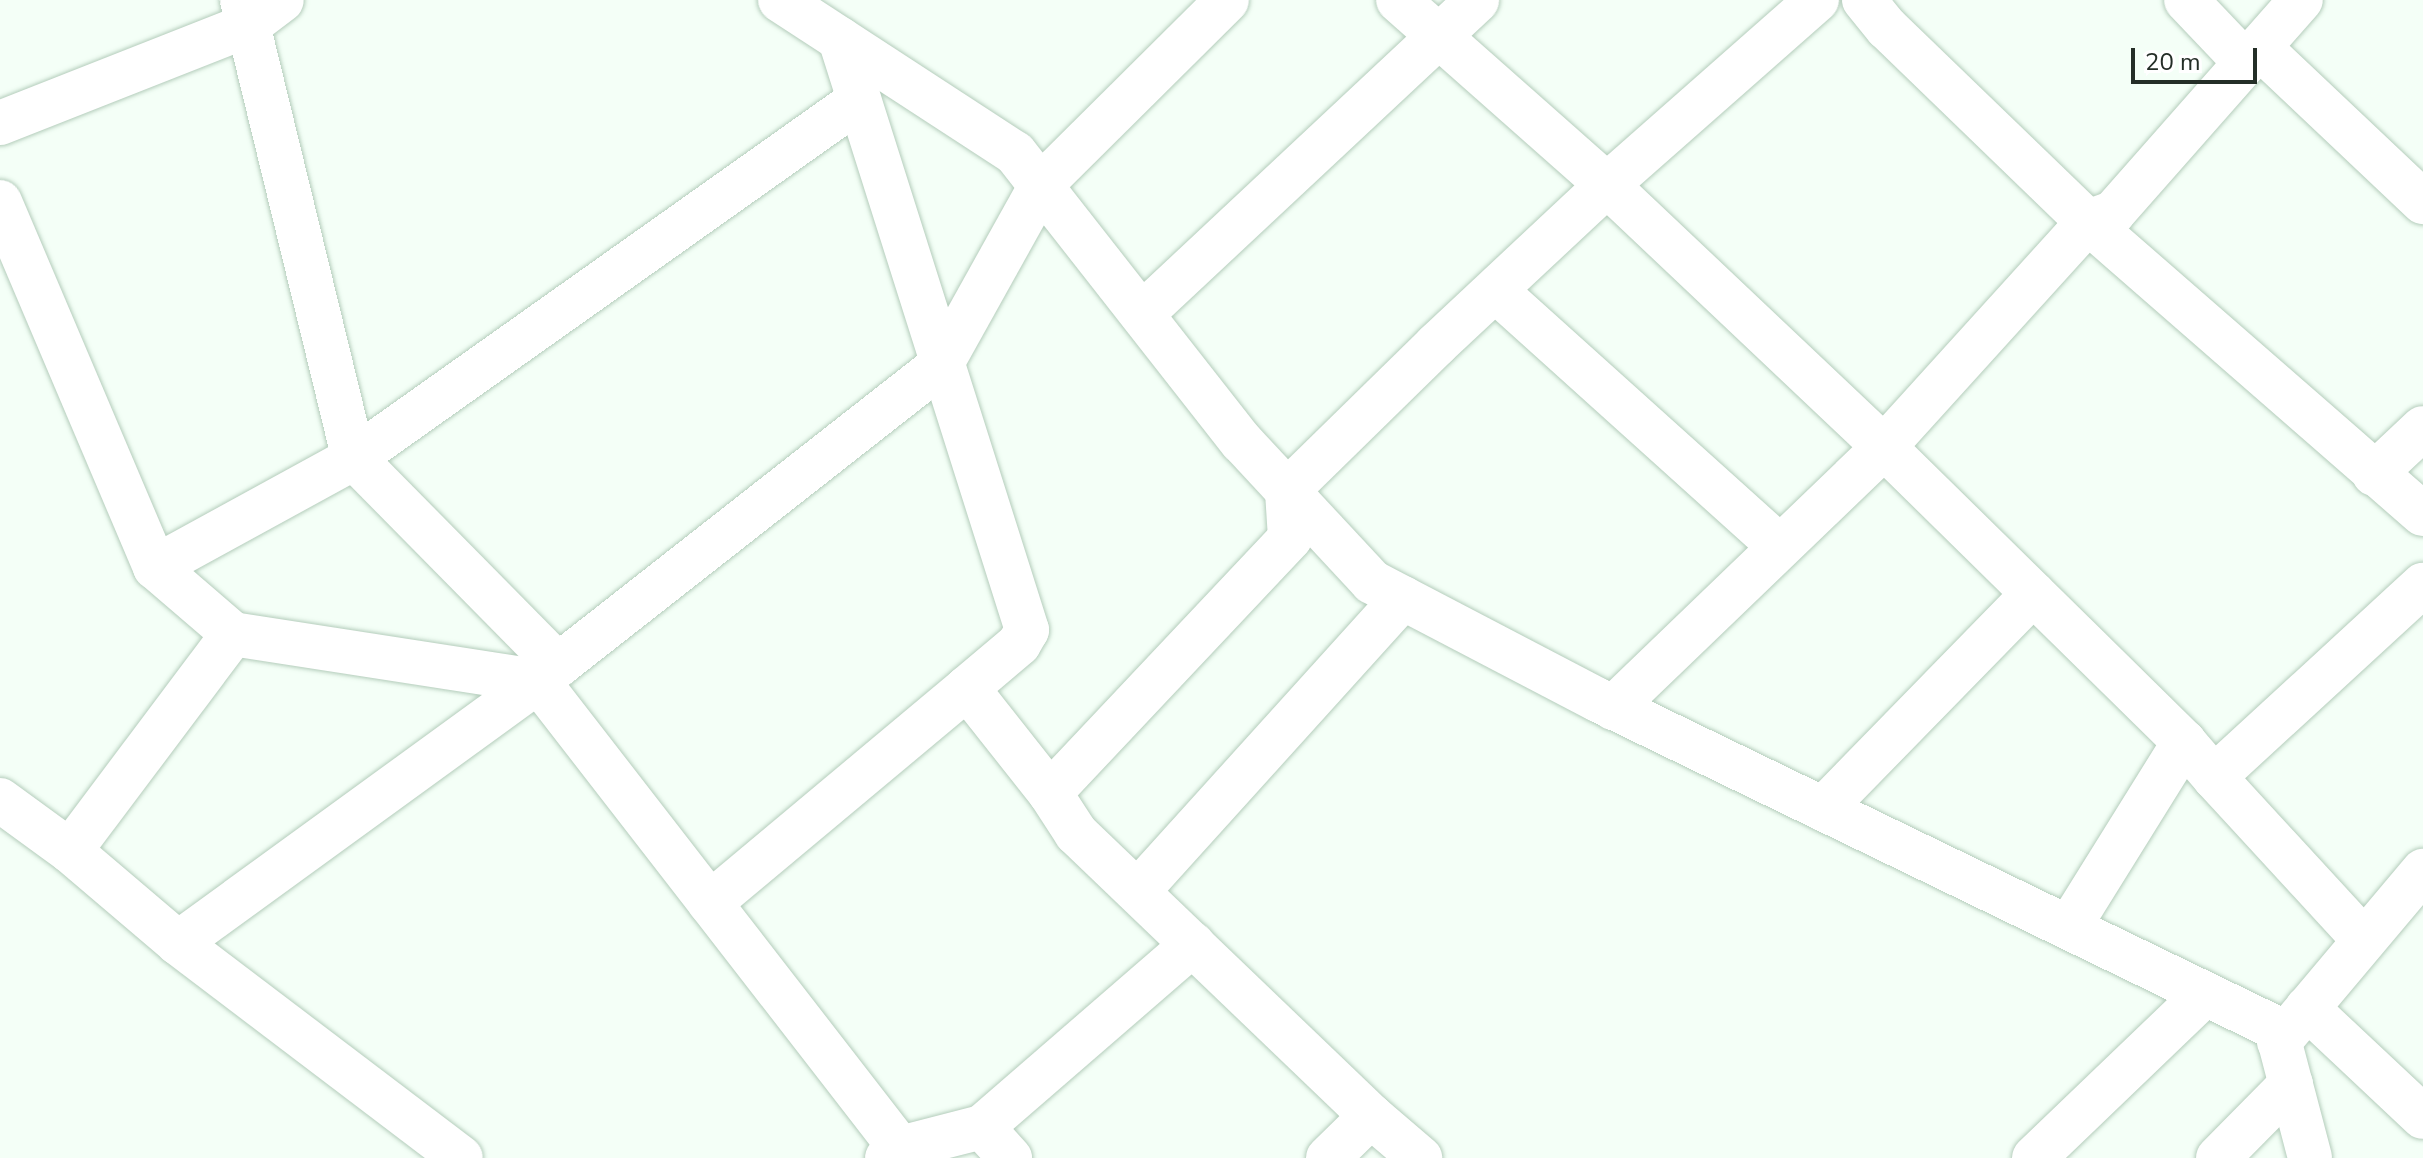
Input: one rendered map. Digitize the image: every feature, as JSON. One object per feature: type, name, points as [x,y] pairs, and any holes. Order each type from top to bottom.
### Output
[{"type":"street","points":[[780,0],[1015,153],[1242,442],[1372,582],[1613,708],[2276,1028],[2310,1158]]},
{"type":"street","points":[[178,943],[548,673],[941,365],[1041,185],[1227,0]]},
{"type":"street","points":[[1398,0],[1607,185],[1884,447],[2184,742],[2363,939]]},
{"type":"street","points":[[1142,314],[1440,38],[1477,0]]},
{"type":"street","points":[[1050,793],[1290,538],[1287,491],[1607,185],[1817,0]]},
{"type":"street","points":[[1864,0],[1887,28],[2088,222],[2423,514]]},
{"type":"street","points":[[2186,0],[2423,202]]},
{"type":"street","points":[[1613,708],[1884,447],[2088,222],[2113,213],[2301,0]]},
{"type":"street","points":[[0,123],[257,8],[354,458],[548,673],[710,903],[895,1155],[996,1142],[1193,944]]},
{"type":"street","points":[[710,903],[1019,644],[1027,630],[840,39]]},
{"type":"street","points":[[155,567],[354,458],[859,100]]},
{"type":"street","points":[[0,202],[155,567],[233,634],[548,673]]},
{"type":"street","points":[[1496,291],[1780,547]]},
{"type":"street","points":[[2374,474],[2423,428]]},
{"type":"street","points":[[2214,777],[2423,585]]},
{"type":"street","points":[[1823,809],[2033,594]]},
{"type":"street","points":[[1138,891],[1403,598]]},
{"type":"street","points":[[70,851],[233,634]]},
{"type":"street","points":[[967,688],[1050,793],[1076,833],[1371,1116],[1420,1158]]},
{"type":"street","points":[[2069,927],[2184,742]]},
{"type":"street","points":[[0,800],[70,851],[178,943],[461,1158]]},
{"type":"street","points":[[2279,1042],[2423,871]]},
{"type":"street","points":[[2034,1158],[2205,994]]},
{"type":"street","points":[[2307,1008],[2423,1117]]},
{"type":"street","points":[[2218,1158],[2291,1084]]},
{"type":"street","points":[[1328,1158],[1371,1116]]}]
